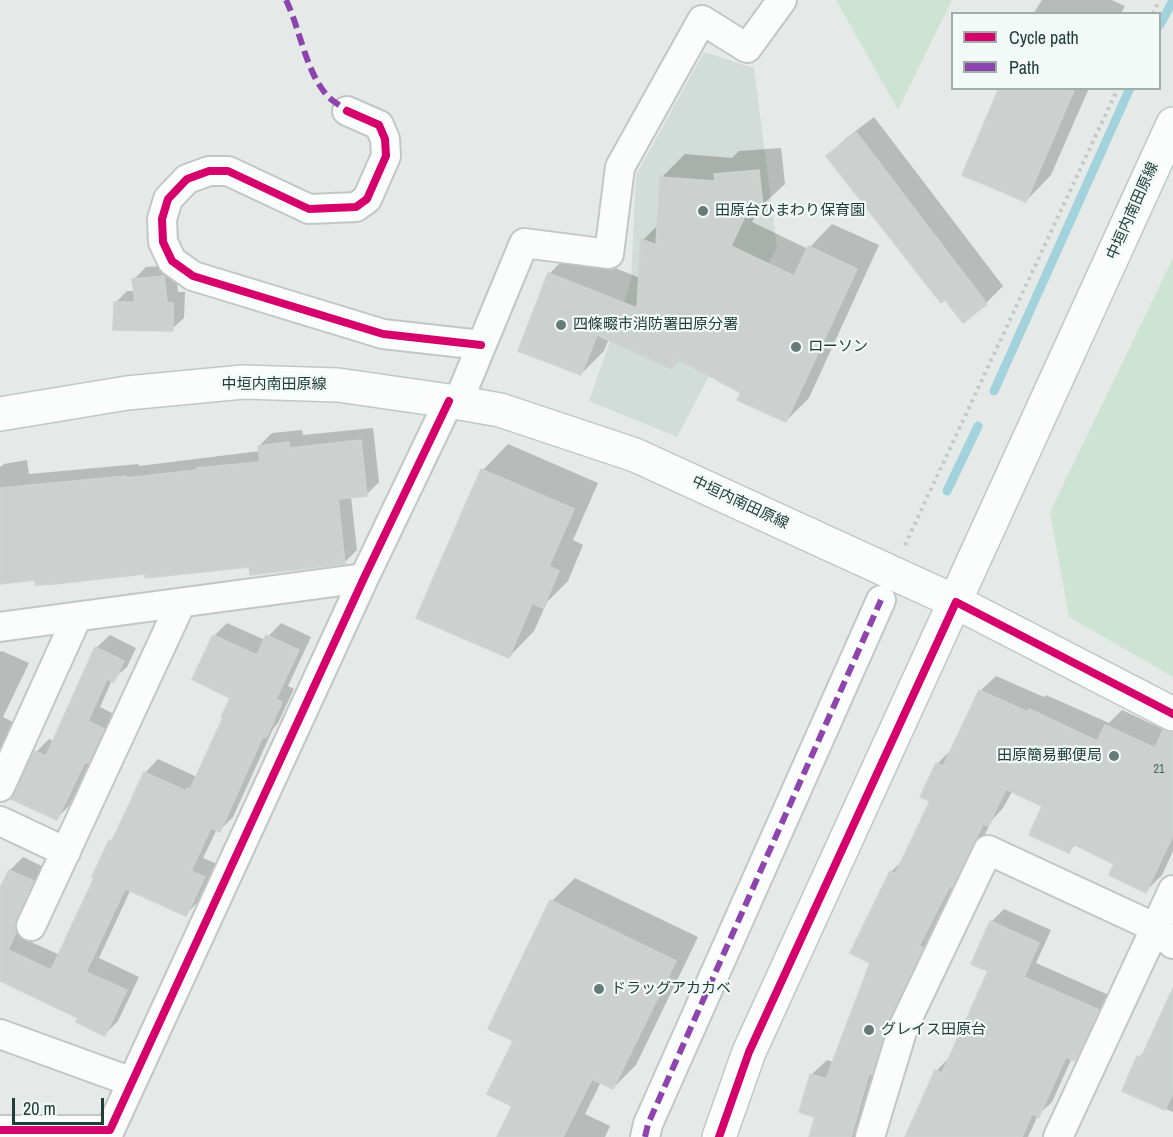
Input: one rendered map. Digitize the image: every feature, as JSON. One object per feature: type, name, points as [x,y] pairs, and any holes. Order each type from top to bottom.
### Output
[{"type":"main road","name":"中垣内南田原線","points":[[0,414],[127,393],[243,382],[338,385],[500,410],[636,455],[956,602],[1173,124]]},
{"type":"main road","points":[[719,1137],[750,1052],[956,602],[1173,714]]},
{"type":"street","points":[[0,1130],[110,1130],[364,578],[481,345],[524,243],[609,254],[620,166],[702,20],[747,48],[782,0]]},
{"type":"street","points":[[347,111],[379,125],[385,139],[386,156],[367,199],[356,207],[309,209],[228,171],[208,171],[187,179],[168,198],[162,219],[163,242],[172,261],[193,276],[383,334],[481,345]]},
{"type":"street","points":[[0,627],[364,578]]},
{"type":"street","points":[[645,1137],[663,1091],[881,600]]},
{"type":"street","points":[[31,926],[181,603]]},
{"type":"street","points":[[0,787],[77,617]]},
{"type":"street","points":[[0,821],[66,852]]},
{"type":"street","points":[[870,1137],[903,1028],[988,850],[1164,936]]},
{"type":"street","points":[[1058,1137],[1164,936],[1173,890]]},
{"type":"street","points":[[0,1034],[132,1082]]},
{"type":"path","points":[[903,548],[1117,90]]},
{"type":"shaded area","name":"田原台ひまわり保育園","points":[[704,52],[754,68],[777,247],[677,437],[589,401],[631,281],[636,175]]},
{"type":"green space","points":[[836,0],[952,0],[898,110]]},
{"type":"green space","points":[[1173,258],[1173,677],[1069,617],[1050,512]]},
{"type":"building","points":[[998,90],[1074,90],[1026,202],[962,175]]},
{"type":"building","points":[[856,132],[987,304],[963,323],[945,300],[941,303],[826,156]]},
{"type":"building","points":[[759,170],[763,208],[748,210],[731,246],[794,276],[808,246],[857,269],[786,422],[737,400],[741,393],[678,359],[672,369],[597,335],[581,375],[518,351],[548,273],[637,308],[641,239],[656,245],[660,177],[715,181],[714,174]]},
{"type":"building","points":[[164,276],[167,303],[173,303],[173,331],[113,330],[114,302],[135,302],[132,279]]},
{"type":"building","points":[[361,440],[367,496],[338,499],[345,564],[250,575],[249,567],[145,578],[145,574],[55,584],[35,585],[35,580],[0,584],[0,488],[126,476],[126,478],[260,462],[258,446],[289,442],[290,448]]},
{"type":"building","points":[[481,469],[574,509],[549,566],[559,571],[543,608],[532,603],[509,658],[416,618]]},
{"type":"building","points":[[213,635],[257,655],[266,635],[299,650],[276,699],[282,702],[266,738],[263,736],[220,832],[211,828],[191,871],[205,877],[186,916],[126,889],[124,891],[86,972],[127,990],[105,1036],[76,1022],[78,1018],[0,981],[0,888],[9,870],[34,881],[16,919],[16,932],[8,950],[51,970],[109,840],[112,841],[144,772],[186,791],[187,788],[190,789],[230,698],[192,679]]},
{"type":"building","points":[[95,647],[124,661],[114,682],[107,679],[88,721],[104,729],[57,820],[11,799],[34,751],[46,756]]},
{"type":"building","points":[[979,690],[1028,712],[1029,709],[1097,741],[1105,725],[1155,748],[1163,730],[1173,733],[1173,835],[1146,893],[1109,875],[1114,864],[1073,844],[1069,853],[1029,835],[1042,806],[1006,789],[988,826],[983,824],[952,887],[950,886],[919,946],[923,948],[887,1023],[872,1074],[869,1073],[851,1137],[809,1137],[815,1117],[799,1112],[810,1074],[826,1079],[870,963],[850,953],[890,871],[895,874],[930,801],[920,797],[936,763],[943,766]]},
{"type":"building","points":[[550,900],[676,961],[613,1089],[592,1079],[563,1137],[497,1137],[512,1106],[487,1094],[513,1041],[488,1029]]},
{"type":"building","points":[[990,921],[1039,943],[1024,977],[1099,1010],[1075,1061],[1066,1057],[1039,1117],[1032,1114],[1022,1137],[905,1137],[935,1070],[942,1073],[988,971],[971,964]]},
{"type":"building","points":[[1173,988],[1173,1093],[1165,1110],[1122,1091],[1137,1056],[1141,1058]]},
{"type":"waterway","points":[[1161,23],[1173,0]]},
{"type":"waterway","points":[[994,391],[1129,90]]},
{"type":"waterway","points":[[947,491],[978,426]]},
{"type":"marked path","points":[[286,0],[318,83],[327,96],[347,111]]},
{"type":"marked path","points":[[645,1137],[648,1124],[881,600]]},
{"type":"cycle path","points":[[347,111],[379,125],[385,139],[386,156],[367,199],[356,207],[309,209],[228,171],[209,171],[187,179],[168,199],[162,219],[163,242],[172,261],[193,276],[383,334],[481,345]]},
{"type":"cycle path","points":[[0,1130],[110,1130],[364,578],[449,401]]},
{"type":"cycle path","points":[[719,1137],[749,1052],[956,602],[1173,714]]},
{"type":"place","name":"田原台ひまわり保育園","points":[[703,211]]},
{"type":"place","name":"四條畷市消防署田原分署","points":[[561,325]]},
{"type":"place","name":"ローソン","points":[[796,347]]},
{"type":"place","name":"田原簡易郵便局","points":[[1114,756]]},
{"type":"place","name":"ドラッグアカカベ","points":[[599,989]]},
{"type":"place","name":"グレイス田原台","points":[[869,1030]]}]
